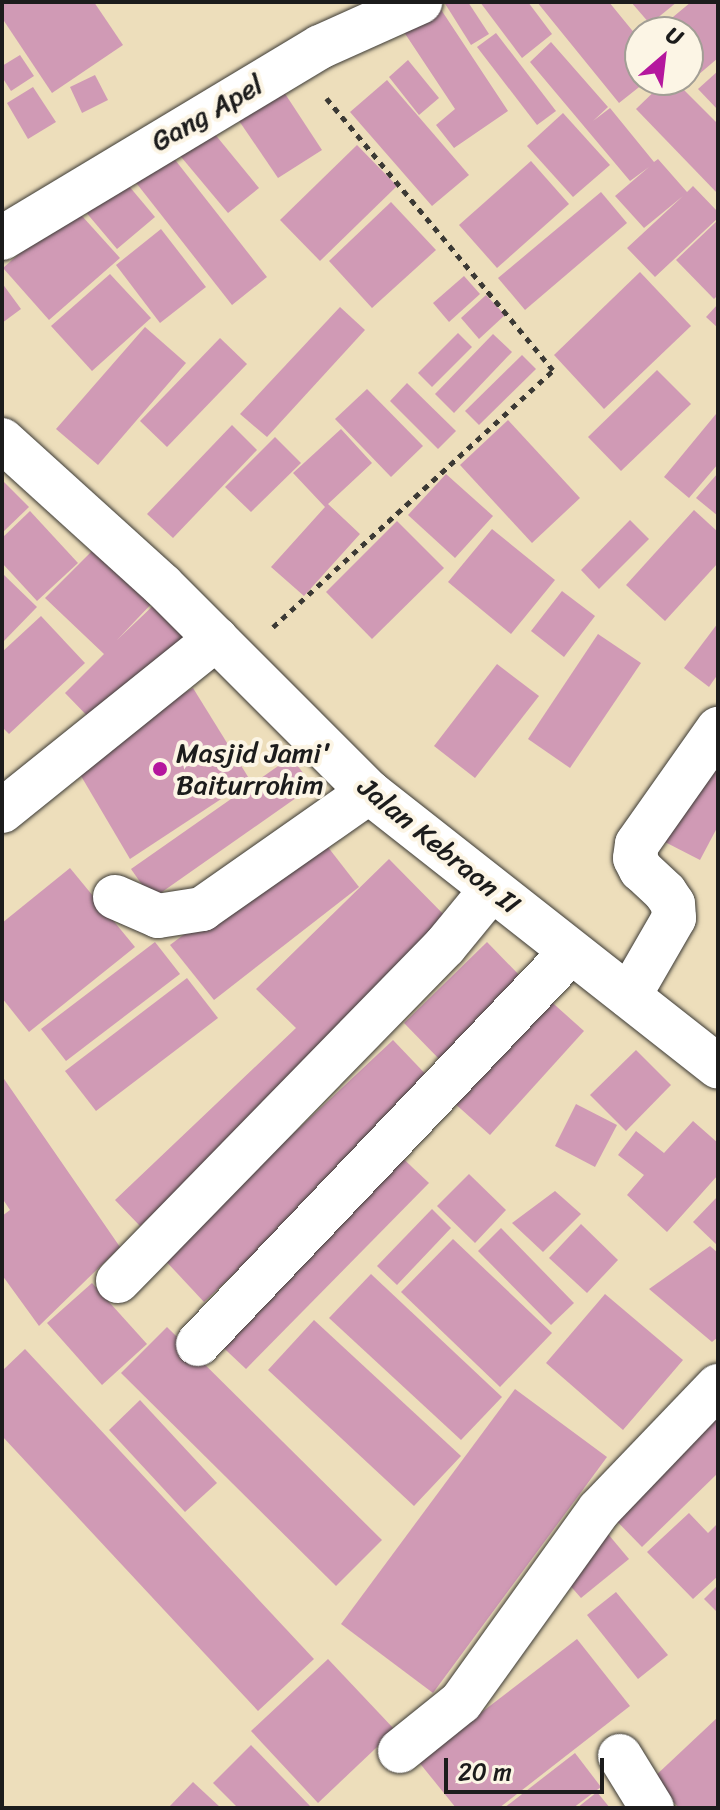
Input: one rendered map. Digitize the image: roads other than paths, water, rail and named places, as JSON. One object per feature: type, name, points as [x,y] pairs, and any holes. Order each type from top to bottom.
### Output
[{"type":"street","name":"Gang Apel","points":[[2,238],[295,62],[420,2]]},
{"type":"street","name":"Jalan Kebraon II","points":[[2,440],[226,650],[369,792],[718,1067]]},
{"type":"street","points":[[2,811],[226,650]]},
{"type":"street","points":[[629,996],[674,918],[673,904],[665,892],[641,870],[635,858],[637,844],[718,729]]},
{"type":"street","points":[[115,897],[158,916],[202,909],[369,792]]},
{"type":"street","points":[[118,1281],[445,946],[491,890]]},
{"type":"street","points":[[198,1344],[571,952]]},
{"type":"street","points":[[400,1751],[461,1702],[599,1510],[718,1386]]},
{"type":"street","points":[[620,1756],[652,1808]]},
{"type":"place","name":"Masjid Jami' Baiturrohim","points":[[160,769]]}]
